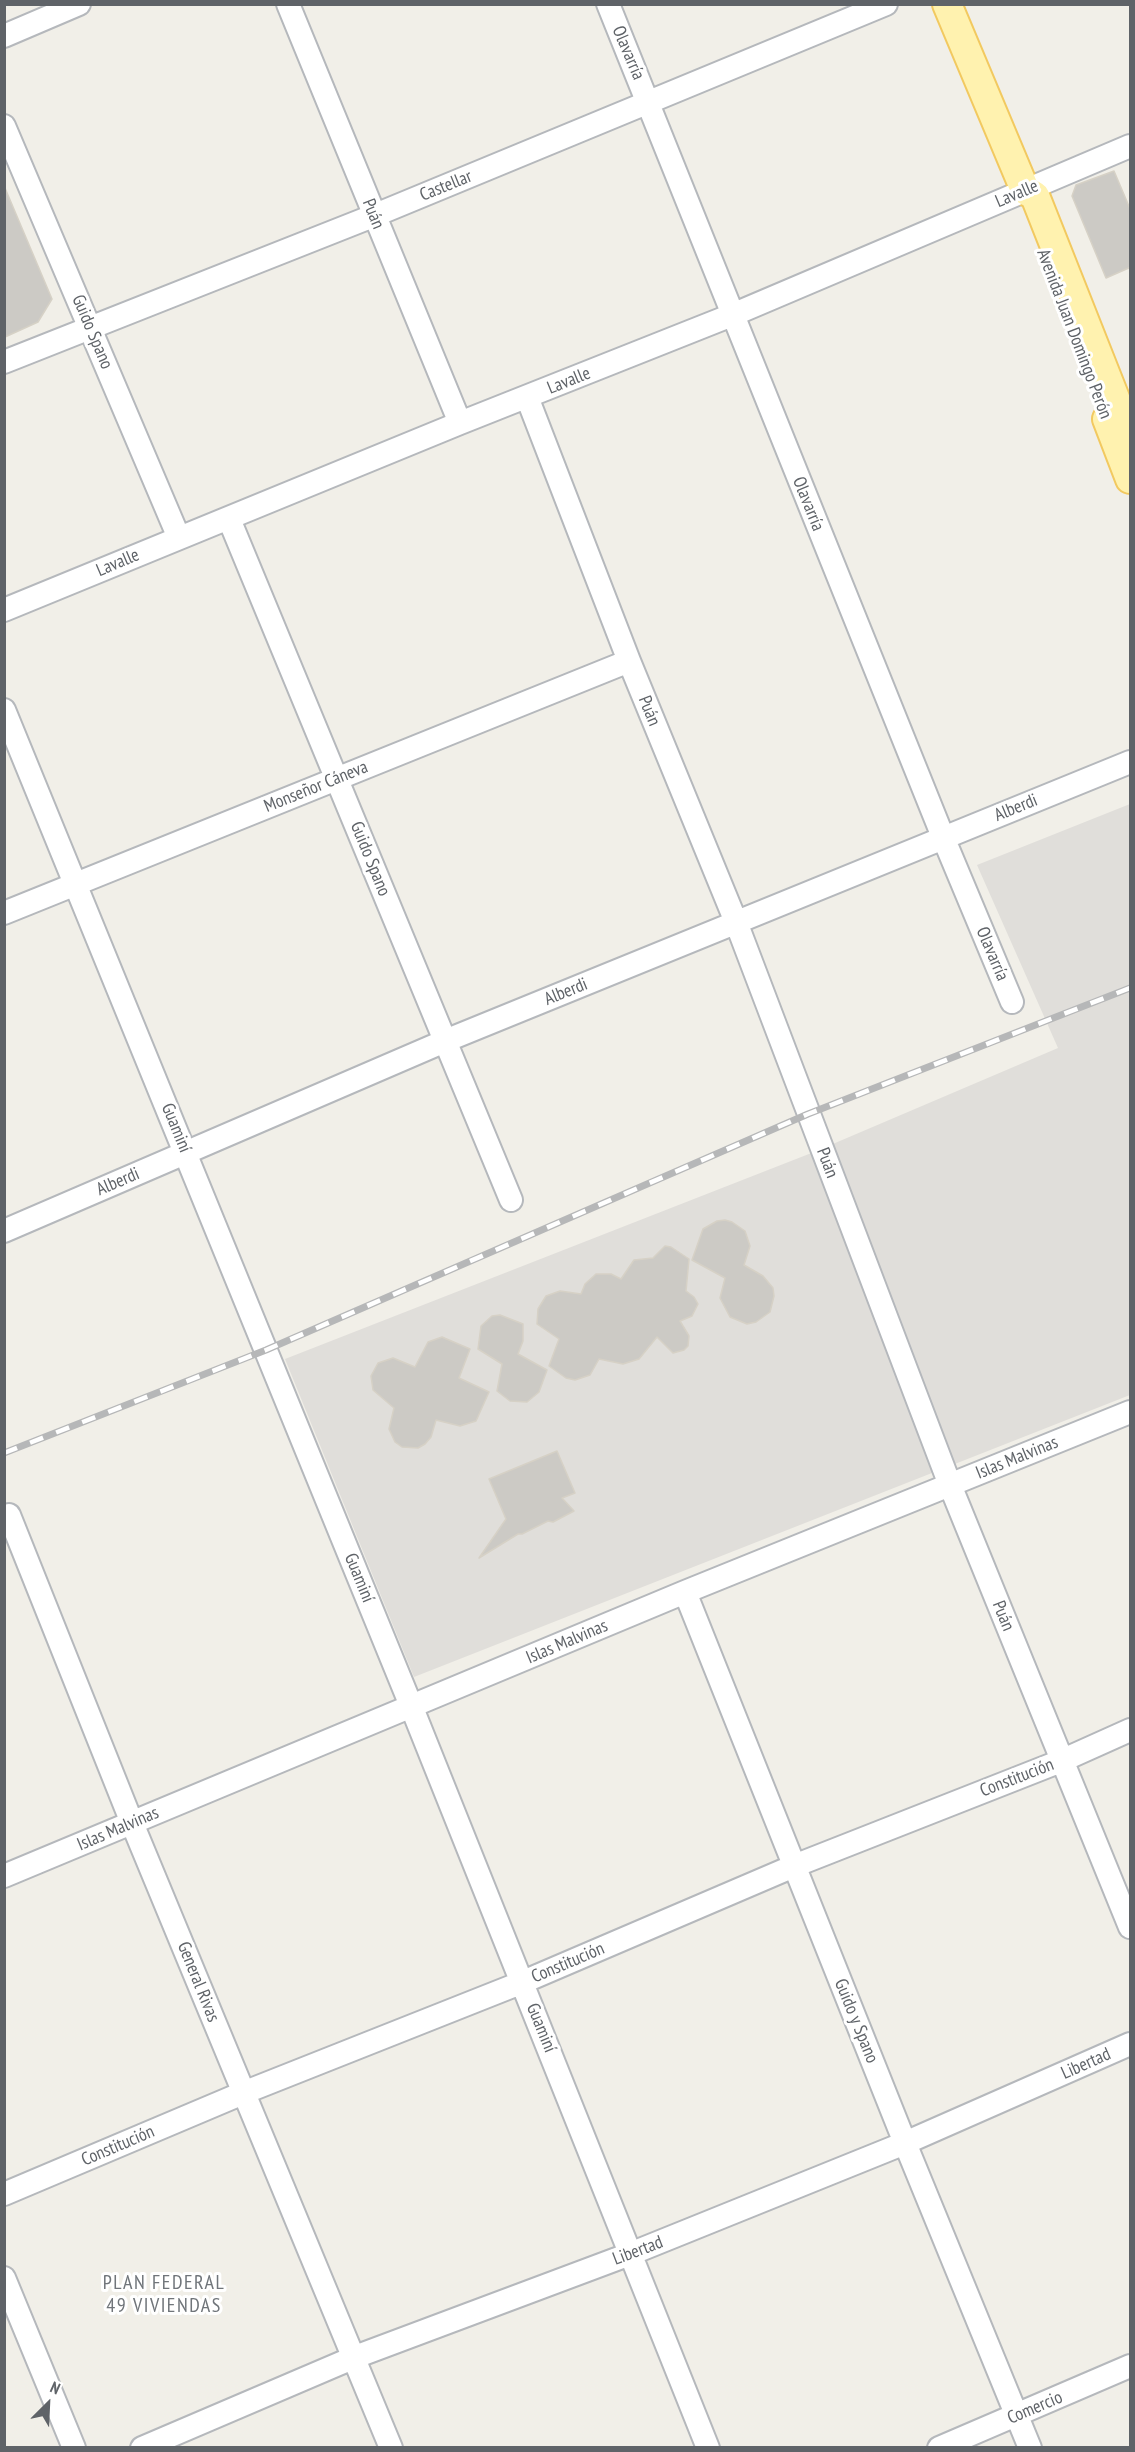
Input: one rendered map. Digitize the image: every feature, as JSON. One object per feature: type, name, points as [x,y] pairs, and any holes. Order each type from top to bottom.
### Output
[{"type":"main road","name":"Avenida Juan Domingo Perón","points":[[947,4],[1025,190],[1035,196],[1131,436]]},
{"type":"main road","name":"Avenida Juan Domingo Perón","points":[[1025,190],[1022,202],[1131,479]]},
{"type":"street","points":[[4,36],[80,4]]},
{"type":"street","name":"Puán","points":[[288,4],[373,216],[460,423]]},
{"type":"street","name":"Olavarría","points":[[608,4],[943,837],[1012,1002]]},
{"type":"street","name":"Castellar","points":[[4,362],[373,216],[885,4]]},
{"type":"street","name":"Guido Spano","points":[[4,126],[179,538]]},
{"type":"street","name":"Lavalle","points":[[4,610],[460,423],[732,315],[1131,146]]},
{"type":"street","name":"Puán","points":[[527,397],[628,661],[736,922],[951,1485],[1061,1761],[1131,1927]]},
{"type":"street","name":"Guido Spano","points":[[229,519],[511,1200]]},
{"type":"street","name":"Monseñor Cáneva","points":[[4,913],[628,661]]},
{"type":"street","name":"Guaminí","points":[[4,710],[523,1982],[708,2448]]},
{"type":"street","name":"Alberdi","points":[[4,1231],[445,1041],[1131,762]]},
{"type":"street","name":"Islas Malvinas","points":[[4,1876],[412,1708],[685,1592],[1131,1412]]},
{"type":"street","name":"General Rivas","points":[[9,1515],[132,1823],[391,2448]]},
{"type":"street","name":"Guido y Spano","points":[[685,1592],[905,2143],[1030,2448]]},
{"type":"street","name":"Constitución","points":[[4,2194],[243,2093],[523,1982],[794,1866],[1061,1761],[1131,1730]]},
{"type":"street","name":"Libertad","points":[[142,2448],[355,2357],[630,2254],[905,2143],[1131,2044]]},
{"type":"street","points":[[4,2278],[74,2448]]},
{"type":"street","name":"Comercio","points":[[939,2448],[1131,2366]]},
{"type":"shaded area","points":[[1130,804],[1130,1395],[414,1677],[285,1359],[814,1152],[1058,1048],[977,865]]},
{"type":"building","points":[[1114,171],[1131,211],[1131,267],[1106,278],[1072,196],[1076,185]]},
{"type":"building","points":[[5,188],[52,299],[38,322],[5,337]]},
{"type":"building","points":[[725,1220],[745,1231],[750,1246],[744,1265],[763,1276],[773,1288],[774,1296],[770,1312],[756,1322],[747,1324],[730,1317],[720,1298],[725,1278],[692,1260],[703,1229],[717,1221]]},
{"type":"building","points":[[665,1246],[671,1247],[689,1259],[686,1291],[694,1297],[698,1304],[692,1316],[680,1321],[689,1336],[688,1346],[684,1350],[673,1353],[657,1337],[639,1359],[623,1364],[599,1359],[590,1375],[575,1380],[566,1378],[549,1366],[559,1339],[537,1324],[538,1309],[546,1296],[560,1291],[581,1294],[585,1284],[596,1274],[611,1274],[621,1279],[634,1260],[653,1258]]},
{"type":"building","points":[[500,1315],[523,1324],[523,1341],[518,1354],[547,1370],[539,1392],[527,1402],[510,1401],[497,1391],[502,1364],[478,1349],[481,1326],[492,1316]]},
{"type":"building","points":[[442,1337],[470,1349],[459,1378],[489,1392],[476,1421],[460,1426],[436,1420],[431,1437],[425,1444],[418,1448],[402,1447],[395,1442],[389,1429],[394,1408],[373,1390],[371,1376],[378,1363],[393,1358],[415,1367],[428,1342]]},
{"type":"building","points":[[557,1451],[575,1493],[562,1498],[574,1511],[553,1522],[548,1521],[518,1534],[479,1558],[506,1519],[489,1479]]},
{"type":"railway","points":[[4,1453],[266,1350],[808,1114],[1130,988]]},
{"type":"district","name":"PLAN FEDERAL 49 VIVIENDAS","points":[[164,2294]]}]
